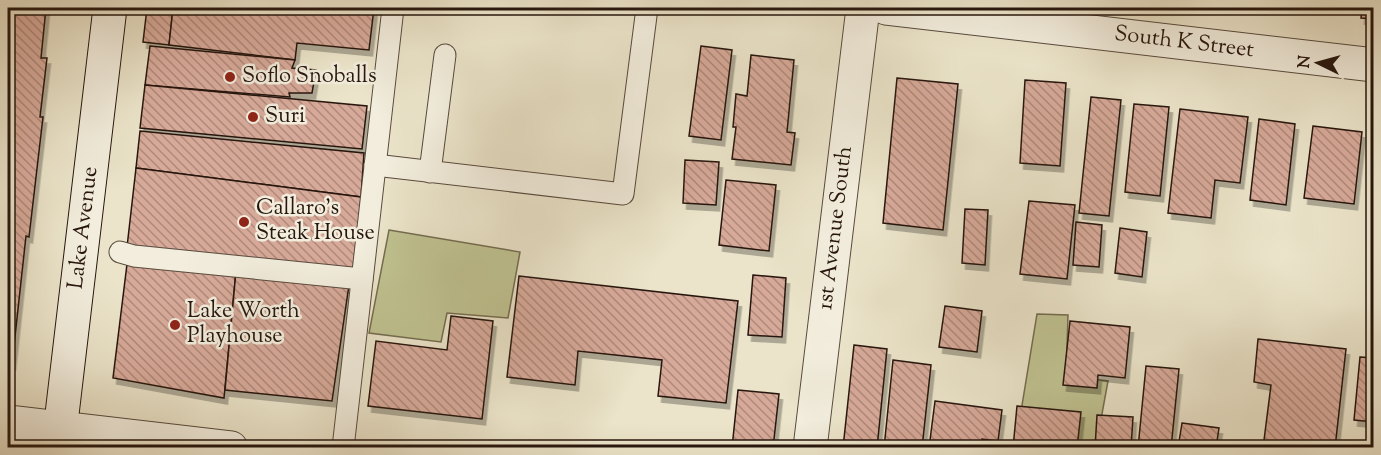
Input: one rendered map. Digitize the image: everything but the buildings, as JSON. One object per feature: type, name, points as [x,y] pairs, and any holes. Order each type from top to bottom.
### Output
[{"type":"street","name":"Lake Avenue","points":[[59,438],[110,8]]},
{"type":"street","name":"1st Avenue South","points":[[810,447],[863,8]]},
{"type":"street","name":"South K Street","points":[[886,8],[1374,65]]},
{"type":"street","points":[[8,422],[59,438],[231,447]]},
{"type":"lane","points":[[343,447],[393,8]]},
{"type":"lane","points":[[375,165],[623,194],[647,8]]},
{"type":"lane","points":[[430,172],[445,55]]},
{"type":"lane","points":[[120,252],[134,256],[362,279]]},
{"type":"green space","points":[[389,230],[520,252],[508,318],[447,313],[441,342],[369,333]]},
{"type":"green space","points":[[1037,314],[1068,315],[1066,376],[1108,381],[1096,447],[1015,448]]},
{"type":"place","name":"Soflo Snoballs","points":[[230,77]]},
{"type":"place","name":"Suri","points":[[253,117]]},
{"type":"place","name":"Callaro's Steak House","points":[[244,222]]},
{"type":"place","name":"Lake Worth Playhouse","points":[[175,325]]}]
